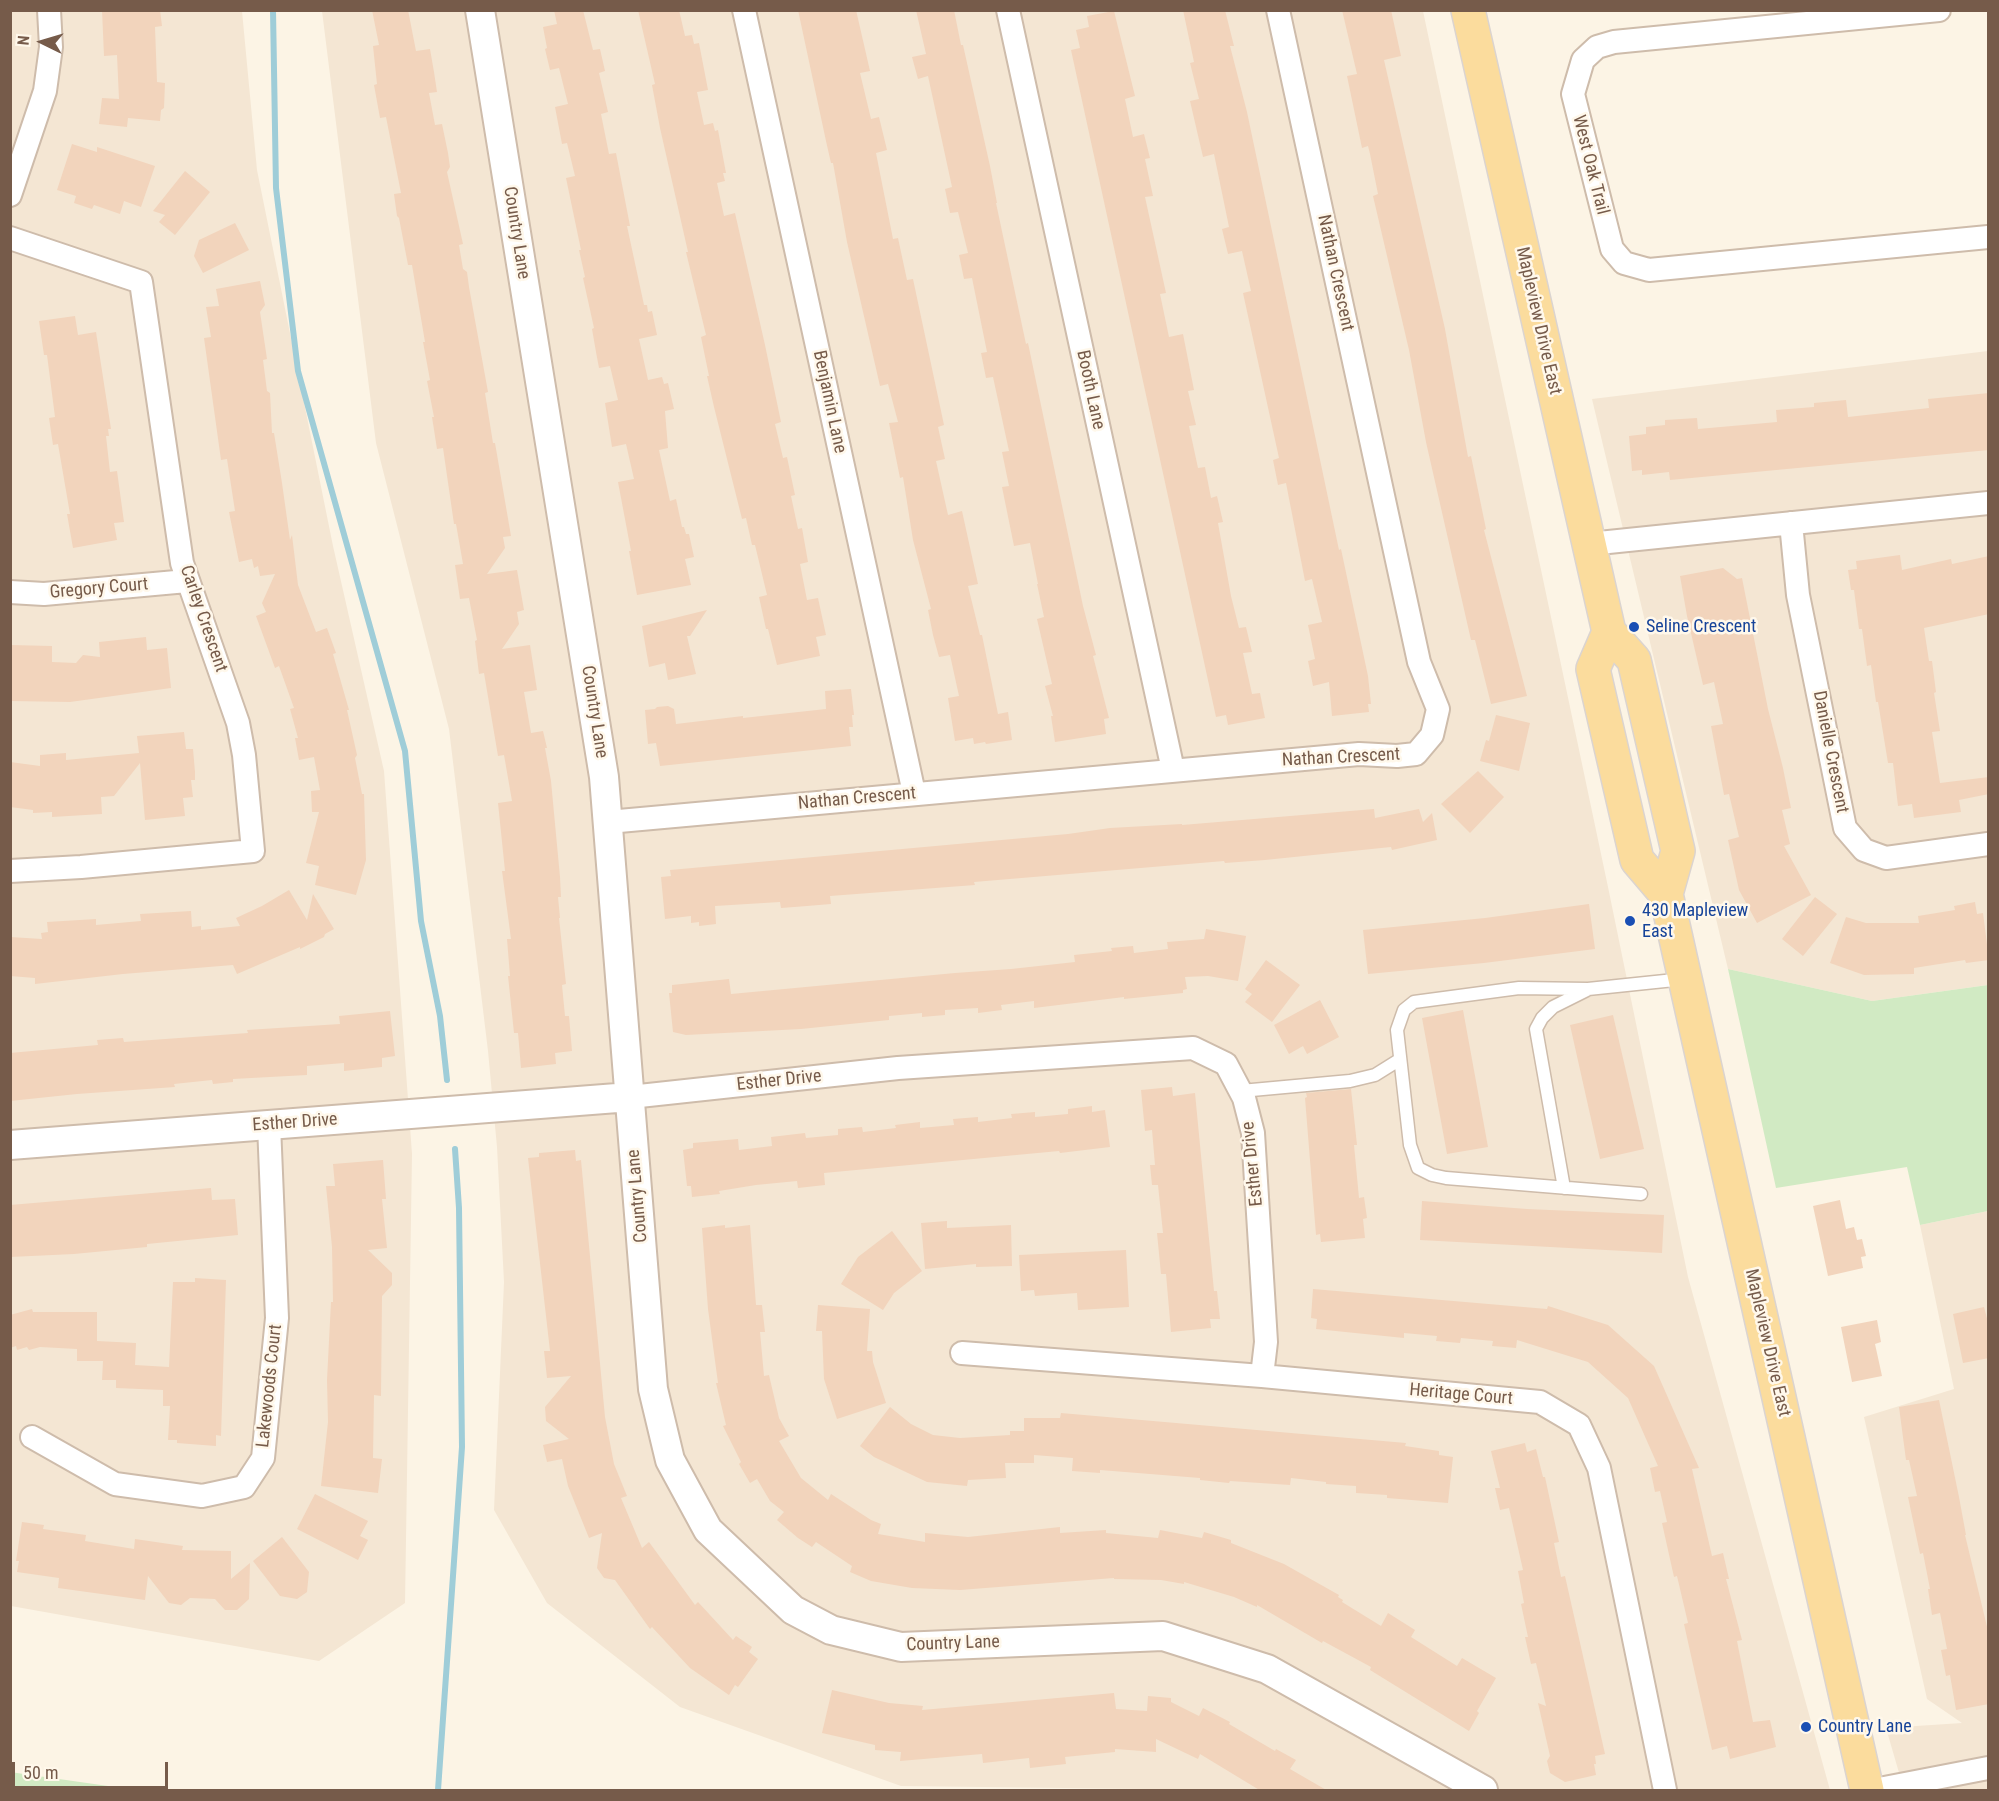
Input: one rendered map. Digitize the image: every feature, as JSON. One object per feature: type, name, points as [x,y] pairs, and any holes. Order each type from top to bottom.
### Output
[{"type":"main road","name":"Mapleview Drive East","points":[[1468,10],[1609,632],[1593,669],[1637,860],[1666,894],[1867,1791]]},
{"type":"street","points":[[10,195],[45,91],[51,47],[49,10]]},
{"type":"street","name":"Country Lane","points":[[480,10],[602,765],[653,1389],[670,1460],[708,1530],[793,1610],[831,1630],[901,1647],[1163,1636],[1267,1669],[1483,1791]]},
{"type":"street","name":"Benjamin Lane","points":[[744,10],[914,793]]},
{"type":"street","name":"Booth Lane","points":[[1008,10],[1173,770]]},
{"type":"street","name":"Nathan Crescent","points":[[608,822],[1359,754],[1397,756],[1416,754],[1432,735],[1438,709],[1419,662],[1278,10]]},
{"type":"street","name":"West Oak Trail","points":[[1939,10],[1614,42],[1597,47],[1583,60],[1573,94],[1612,249],[1624,263],[1649,270],[1989,237]]},
{"type":"street","name":"Carley Crescent","points":[[10,238],[141,282],[180,550],[187,581],[238,723],[244,754],[253,851],[81,867],[10,871]]},
{"type":"street","points":[[1589,544],[1989,503]]},
{"type":"street","name":"Danielle Crescent","points":[[1791,523],[1798,595],[1845,828],[1863,850],[1886,858],[1989,844]]},
{"type":"street","name":"Gregory Court","points":[[10,592],[44,594],[187,581]]},
{"type":"street","name":"Esther Drive","points":[[10,1145],[630,1097],[898,1068],[1193,1048],[1226,1064],[1241,1091],[1253,1133],[1266,1342],[1263,1376]]},
{"type":"street","name":"Lakewoods Court","points":[[32,1437],[115,1484],[202,1496],[244,1487],[263,1458],[277,1318],[269,1125]]},
{"type":"street","name":"Heritage Court","points":[[962,1353],[1263,1376],[1540,1402],[1579,1425],[1599,1468],[1665,1791]]},
{"type":"street","points":[[1874,1791],[1989,1768]]},
{"type":"lane","points":[[1641,1194],[1446,1178],[1432,1175],[1418,1168],[1410,1145],[1397,1030],[1404,1010],[1414,1002],[1519,988],[1588,989],[1685,979]]},
{"type":"lane","points":[[1564,1188],[1536,1029],[1542,1018],[1553,1007],[1588,989]]},
{"type":"lane","points":[[1241,1091],[1350,1082],[1375,1075],[1399,1060]]},
{"type":"shaded area","points":[[10,11],[242,11],[257,170],[333,546],[384,771],[412,1154],[405,1603],[319,1661],[11,1606]]},
{"type":"shaded area","points":[[322,11],[1423,11],[1688,1277],[1830,1790],[1153,1790],[901,1786],[680,1707],[547,1603],[494,1510],[504,1282],[497,1147],[488,1051],[449,729],[376,443]]},
{"type":"shaded area","points":[[1988,351],[1988,985],[1872,1001],[1728,969],[1592,399]]},
{"type":"shaded area","points":[[1988,1211],[1988,1790],[1904,1790],[1886,1728],[1962,1723],[1927,1699],[1864,1417],[1954,1389],[1920,1225]]},
{"type":"green space","points":[[1728,969],[1872,1001],[1988,985],[1988,1211],[1920,1225],[1907,1167],[1776,1188]]},
{"type":"green space","points":[[10,1772],[122,1788],[190,1790],[11,1790]]},
{"type":"building","points":[[102,10],[160,10],[162,26],[155,27],[157,82],[165,83],[164,108],[161,110],[160,121],[128,118],[127,127],[99,124],[102,98],[119,99],[117,55],[104,56]]},
{"type":"building","points":[[372,10],[408,10],[416,51],[430,49],[437,92],[429,93],[435,125],[442,124],[448,153],[450,167],[447,172],[463,244],[459,245],[463,269],[467,272],[488,392],[485,393],[493,443],[495,443],[511,536],[503,537],[505,548],[487,574],[517,570],[524,610],[517,612],[519,624],[502,649],[530,645],[537,690],[524,692],[531,733],[543,731],[547,748],[545,748],[551,781],[560,877],[559,918],[566,984],[562,985],[565,1016],[569,1016],[572,1051],[555,1053],[556,1064],[521,1068],[518,1033],[514,1033],[508,976],[510,976],[507,939],[511,939],[502,871],[505,871],[498,803],[512,801],[504,755],[498,756],[484,673],[479,674],[475,641],[477,640],[469,598],[460,599],[455,565],[463,564],[456,524],[454,524],[443,448],[437,449],[427,381],[430,380],[423,342],[425,342],[412,265],[408,265],[397,216],[394,194],[401,193],[386,117],[380,118],[374,85],[377,84],[373,46],[379,45]]},
{"type":"building","points":[[554,10],[583,10],[593,50],[600,49],[605,71],[599,73],[608,112],[601,114],[609,154],[616,153],[630,226],[627,226],[644,305],[647,305],[648,312],[652,311],[657,335],[639,339],[648,380],[662,377],[664,384],[668,383],[674,409],[665,411],[668,448],[659,450],[670,501],[676,499],[682,527],[686,534],[689,534],[694,557],[685,559],[691,585],[637,595],[618,482],[634,479],[626,444],[612,447],[605,403],[618,400],[610,366],[599,368],[592,329],[594,328],[583,278],[585,277],[579,250],[581,250],[566,178],[575,176],[567,143],[562,144],[555,107],[568,104],[559,68],[550,70],[545,49],[547,48],[543,27],[557,24]]},
{"type":"building","points":[[638,10],[679,10],[685,36],[692,35],[694,44],[699,43],[708,90],[697,92],[704,125],[713,123],[715,131],[718,130],[726,173],[723,173],[725,181],[717,183],[724,216],[735,213],[765,345],[781,422],[775,424],[783,458],[787,457],[795,495],[791,496],[798,529],[802,528],[808,562],[800,564],[807,600],[818,598],[826,635],[816,637],[820,656],[777,665],[768,629],[766,629],[759,597],[767,595],[755,545],[752,545],[746,518],[742,519],[707,376],[709,376],[701,337],[706,335],[660,128],[652,85],[655,84]]},
{"type":"building","points":[[798,10],[856,10],[870,71],[860,73],[871,119],[879,117],[887,150],[876,153],[893,239],[898,238],[907,280],[913,279],[944,425],[938,427],[945,459],[936,461],[948,515],[962,511],[978,584],[968,586],[980,635],[982,635],[998,714],[1008,712],[1012,740],[986,744],[985,742],[974,744],[973,738],[955,741],[948,698],[959,696],[950,655],[939,657],[933,635],[928,610],[931,609],[913,540],[903,477],[900,478],[889,423],[898,422],[888,384],[880,386]]},
{"type":"building","points":[[916,10],[954,10],[990,166],[1083,606],[1096,655],[1093,656],[1109,718],[1104,719],[1106,734],[1055,742],[1051,716],[1053,716],[1045,686],[1052,684],[1037,619],[1044,617],[1038,584],[1030,543],[1014,546],[1002,487],[1009,486],[1002,452],[1009,451],[993,377],[986,378],[981,353],[987,352],[972,278],[964,279],[959,255],[968,253],[958,212],[950,213],[945,189],[952,187],[928,76],[918,79],[912,57],[926,54]]},
{"type":"building","points":[[1183,10],[1225,10],[1234,46],[1230,46],[1247,112],[1339,550],[1341,549],[1368,676],[1371,704],[1368,704],[1369,712],[1332,716],[1329,682],[1313,686],[1308,661],[1315,659],[1308,625],[1322,622],[1312,579],[1305,581],[1286,483],[1278,485],[1273,460],[1279,458],[1243,293],[1251,291],[1242,251],[1228,254],[1222,229],[1229,227],[1214,154],[1203,157],[1190,101],[1199,99],[1190,63],[1194,62]]},
{"type":"building","points":[[1342,10],[1391,10],[1401,56],[1384,60],[1445,329],[1468,457],[1471,456],[1486,529],[1484,530],[1527,696],[1491,704],[1475,640],[1471,640],[1426,442],[1409,350],[1373,196],[1378,194],[1370,154],[1368,146],[1362,148],[1347,76],[1357,74]]},
{"type":"building","points":[[1114,11],[1135,96],[1125,99],[1133,137],[1144,134],[1150,158],[1145,159],[1153,196],[1145,197],[1166,293],[1160,294],[1169,337],[1183,334],[1194,390],[1188,391],[1196,425],[1189,426],[1198,468],[1205,467],[1211,498],[1217,496],[1223,522],[1218,523],[1231,596],[1239,628],[1246,627],[1252,652],[1243,653],[1252,694],[1260,693],[1265,718],[1228,725],[1226,715],[1216,717],[1071,50],[1080,48],[1076,30],[1089,27],[1087,16]]},
{"type":"building","points":[[72,144],[97,152],[97,147],[155,166],[141,207],[124,201],[120,214],[94,205],[92,209],[74,203],[76,196],[57,190]]},
{"type":"building","points":[[185,171],[210,192],[175,235],[159,222],[165,215],[153,211]]},
{"type":"building","points":[[235,223],[249,250],[203,273],[194,256],[199,240]]},
{"type":"building","points":[[260,281],[265,305],[260,312],[267,359],[263,360],[267,391],[270,393],[272,433],[274,433],[290,540],[292,535],[298,585],[316,632],[327,628],[336,653],[333,654],[349,710],[347,710],[357,755],[355,758],[362,794],[364,794],[366,860],[356,895],[315,885],[319,866],[306,863],[319,812],[312,812],[311,791],[320,790],[314,757],[299,760],[295,738],[298,738],[290,709],[294,708],[279,666],[275,668],[256,616],[266,612],[262,603],[275,574],[260,576],[258,566],[254,568],[252,559],[239,562],[229,512],[235,511],[227,459],[221,460],[204,338],[211,337],[206,307],[219,306],[216,289]]},
{"type":"building","points":[[75,316],[78,335],[96,332],[111,429],[108,429],[109,436],[106,436],[110,472],[117,471],[124,522],[114,523],[117,540],[73,548],[67,514],[70,514],[58,444],[53,445],[49,418],[55,417],[47,355],[44,355],[39,321]]},
{"type":"building","points":[[1989,393],[1989,450],[1670,480],[1669,472],[1642,475],[1642,470],[1632,471],[1629,436],[1646,434],[1646,427],[1665,425],[1665,420],[1697,418],[1698,429],[1777,422],[1776,410],[1814,407],[1814,403],[1846,400],[1848,417],[1929,408],[1928,399]]},
{"type":"building","points":[[1900,555],[1902,570],[1951,559],[1952,564],[1989,556],[1989,614],[1924,628],[1936,692],[1934,693],[1940,731],[1932,732],[1940,783],[1989,777],[1989,794],[1959,800],[1961,812],[1914,818],[1912,804],[1898,806],[1893,763],[1888,763],[1871,665],[1867,666],[1862,629],[1859,629],[1854,590],[1851,590],[1848,570],[1857,569],[1856,561]]},
{"type":"building","points":[[1723,568],[1737,579],[1742,578],[1768,709],[1791,808],[1782,810],[1790,844],[1784,846],[1811,895],[1757,923],[1739,890],[1728,840],[1739,837],[1729,794],[1724,795],[1711,726],[1723,724],[1714,682],[1703,685],[1680,576]]},
{"type":"building","points":[[707,610],[690,636],[687,636],[696,674],[668,680],[665,663],[649,667],[642,626]]},
{"type":"building","points":[[146,637],[147,650],[167,648],[171,688],[70,702],[10,701],[10,645],[52,646],[52,662],[76,663],[83,655],[100,657],[99,642]]},
{"type":"building","points":[[851,689],[854,715],[852,715],[853,727],[849,727],[851,746],[660,766],[656,743],[648,744],[645,710],[668,706],[674,709],[676,724],[743,716],[743,718],[826,709],[825,691]]},
{"type":"building","points":[[1496,715],[1530,723],[1519,771],[1480,761],[1486,740],[1489,741]]},
{"type":"building","points":[[184,732],[186,749],[193,749],[195,772],[195,780],[191,780],[193,797],[183,798],[185,816],[145,820],[140,763],[114,796],[101,797],[102,814],[52,817],[52,812],[33,813],[33,810],[10,807],[10,762],[40,766],[40,755],[66,753],[66,760],[139,753],[137,736]]},
{"type":"building","points":[[1478,771],[1504,797],[1470,833],[1441,804]]},
{"type":"building","points":[[1374,809],[1375,818],[1419,809],[1423,822],[1432,813],[1437,840],[1392,850],[1391,847],[1265,860],[1225,863],[1224,861],[974,882],[975,885],[830,896],[831,904],[781,908],[780,902],[715,906],[716,924],[699,926],[699,922],[691,923],[691,916],[665,919],[661,877],[671,876],[670,870],[1068,834],[1110,828],[1182,825]]},
{"type":"building","points":[[289,890],[307,920],[313,894],[334,929],[324,937],[300,949],[300,947],[237,974],[233,965],[35,984],[35,978],[10,976],[10,937],[42,939],[41,933],[48,932],[47,922],[96,919],[96,925],[141,921],[140,914],[191,911],[192,927],[201,926],[201,930],[240,926],[236,918]]},
{"type":"building","points":[[1815,897],[1837,914],[1803,956],[1782,939]]},
{"type":"building","points":[[1975,902],[1977,914],[1983,913],[1989,960],[1966,963],[1965,960],[1914,968],[1914,974],[1864,975],[1830,963],[1846,917],[1866,923],[1919,923],[1918,916],[1955,910],[1954,906]]},
{"type":"building","points":[[1589,904],[1595,949],[1368,974],[1363,930],[1485,918]]},
{"type":"building","points":[[1206,929],[1246,936],[1238,981],[1208,976],[1185,977],[1187,989],[1183,990],[1183,993],[1124,999],[1124,997],[1034,1008],[1034,1001],[1001,1005],[1002,1010],[978,1013],[978,1008],[945,1010],[945,1015],[922,1017],[922,1013],[889,1016],[889,1020],[801,1029],[686,1035],[673,1032],[669,993],[672,993],[672,985],[729,979],[731,994],[1011,969],[1075,962],[1074,955],[1112,951],[1111,948],[1133,946],[1134,953],[1168,949],[1167,942],[1204,939]]},
{"type":"building","points":[[1266,960],[1300,985],[1272,1022],[1245,1002],[1252,994],[1245,989]]},
{"type":"building","points":[[1320,1000],[1339,1037],[1307,1054],[1303,1046],[1289,1054],[1274,1025]]},
{"type":"building","points":[[1463,1010],[1488,1147],[1447,1154],[1422,1018]]},
{"type":"building","points":[[390,1011],[395,1056],[382,1058],[382,1067],[344,1071],[344,1063],[307,1066],[307,1075],[233,1079],[233,1082],[213,1084],[212,1080],[174,1084],[175,1087],[10,1101],[10,1053],[98,1045],[97,1040],[123,1038],[124,1042],[340,1024],[339,1016]]},
{"type":"building","points":[[1613,1015],[1644,1149],[1600,1159],[1570,1025]]},
{"type":"building","points":[[1172,1087],[1173,1096],[1195,1093],[1214,1291],[1217,1291],[1220,1319],[1210,1319],[1211,1328],[1171,1332],[1166,1274],[1161,1274],[1157,1233],[1163,1233],[1158,1185],[1152,1185],[1150,1165],[1155,1165],[1152,1130],[1145,1131],[1141,1090]]},
{"type":"building","points":[[1351,1089],[1357,1145],[1354,1145],[1359,1198],[1364,1197],[1367,1218],[1363,1219],[1365,1238],[1321,1242],[1320,1234],[1316,1235],[1305,1098],[1306,1093]]},
{"type":"building","points":[[1092,1106],[1092,1112],[1105,1110],[1110,1147],[824,1173],[825,1185],[798,1188],[797,1181],[756,1185],[719,1191],[720,1194],[692,1197],[691,1186],[687,1186],[683,1150],[693,1148],[693,1143],[738,1139],[739,1150],[772,1146],[771,1137],[805,1133],[806,1138],[838,1135],[838,1129],[862,1127],[863,1132],[920,1122],[920,1128],[954,1125],[953,1119],[978,1117],[978,1122],[1012,1118],[1011,1114],[1035,1112],[1035,1117],[1068,1114],[1068,1109]]},
{"type":"building","points":[[575,1150],[576,1161],[581,1160],[605,1417],[614,1464],[627,1496],[621,1498],[642,1548],[649,1542],[695,1605],[698,1602],[733,1640],[736,1636],[752,1647],[749,1652],[758,1659],[738,1687],[735,1685],[729,1695],[690,1668],[652,1627],[650,1629],[615,1580],[604,1578],[597,1568],[602,1533],[589,1538],[568,1486],[562,1459],[547,1462],[543,1445],[569,1439],[546,1421],[545,1407],[571,1376],[547,1378],[544,1351],[550,1351],[528,1158],[539,1157],[539,1153]]},
{"type":"building","points":[[383,1160],[386,1199],[382,1199],[387,1248],[368,1250],[392,1273],[392,1285],[382,1296],[381,1396],[374,1395],[373,1458],[382,1459],[378,1493],[321,1486],[328,1422],[327,1380],[331,1302],[333,1302],[332,1247],[326,1186],[335,1186],[333,1164]]},
{"type":"building","points":[[211,1188],[212,1200],[235,1199],[238,1235],[147,1244],[147,1247],[10,1257],[10,1205]]},
{"type":"building","points":[[1840,1200],[1846,1229],[1854,1227],[1857,1240],[1862,1239],[1866,1256],[1861,1257],[1863,1268],[1828,1276],[1813,1206]]},
{"type":"building","points":[[1422,1201],[1527,1209],[1664,1215],[1662,1253],[1420,1240]]},
{"type":"building","points":[[947,1221],[947,1228],[1011,1225],[1012,1266],[976,1267],[976,1264],[925,1269],[921,1223]]},
{"type":"building","points":[[725,1225],[725,1228],[750,1225],[756,1305],[762,1305],[765,1332],[760,1332],[764,1376],[769,1375],[779,1418],[789,1436],[779,1441],[801,1478],[828,1500],[831,1494],[881,1524],[878,1534],[925,1542],[925,1533],[968,1537],[1060,1527],[1060,1533],[1106,1530],[1106,1533],[1158,1538],[1160,1530],[1202,1538],[1204,1532],[1231,1540],[1231,1543],[1284,1564],[1339,1595],[1342,1602],[1381,1626],[1388,1613],[1415,1630],[1411,1637],[1457,1666],[1462,1658],[1496,1678],[1477,1711],[1479,1713],[1469,1731],[1370,1670],[1371,1667],[1323,1641],[1322,1643],[1257,1605],[1257,1607],[1234,1597],[1184,1582],[1184,1584],[1161,1580],[1114,1578],[960,1590],[912,1588],[871,1581],[850,1572],[852,1566],[816,1542],[812,1547],[798,1538],[777,1520],[784,1512],[770,1501],[757,1479],[750,1483],[739,1464],[741,1462],[723,1426],[726,1425],[716,1383],[718,1383],[708,1309],[702,1228]]},
{"type":"building","points":[[892,1231],[922,1271],[894,1293],[883,1310],[841,1284],[858,1257]]},
{"type":"building","points":[[1126,1250],[1129,1307],[1078,1310],[1077,1293],[1035,1296],[1034,1290],[1021,1291],[1019,1255]]},
{"type":"building","points":[[195,1278],[226,1280],[221,1436],[216,1435],[216,1446],[177,1443],[177,1440],[168,1440],[170,1406],[163,1406],[163,1390],[116,1388],[116,1380],[102,1380],[103,1361],[77,1361],[77,1349],[40,1347],[29,1350],[27,1347],[17,1350],[16,1346],[10,1348],[10,1315],[32,1309],[33,1312],[97,1312],[97,1341],[136,1343],[135,1365],[169,1367],[173,1282],[195,1282]]},
{"type":"building","points":[[1313,1289],[1547,1309],[1548,1306],[1608,1325],[1654,1366],[1699,1468],[1692,1469],[1712,1556],[1723,1553],[1729,1579],[1726,1579],[1742,1640],[1737,1641],[1753,1722],[1770,1720],[1776,1747],[1730,1759],[1727,1746],[1712,1750],[1684,1624],[1688,1623],[1677,1576],[1674,1577],[1662,1523],[1667,1522],[1660,1491],[1655,1492],[1650,1468],[1658,1466],[1628,1398],[1588,1362],[1517,1340],[1516,1348],[1492,1346],[1493,1341],[1461,1338],[1460,1343],[1436,1341],[1437,1336],[1404,1333],[1404,1338],[1316,1329],[1317,1319],[1311,1318]]},
{"type":"building","points":[[818,1305],[870,1309],[867,1351],[872,1351],[873,1362],[886,1403],[837,1419],[824,1379],[822,1331],[816,1331]]},
{"type":"building","points":[[1984,1307],[1989,1326],[1989,1358],[1963,1363],[1953,1314]]},
{"type":"building","points":[[1877,1320],[1881,1342],[1875,1344],[1882,1376],[1852,1382],[1841,1327]]},
{"type":"building","points":[[1939,1400],[1965,1535],[1989,1635],[1989,1704],[1956,1710],[1950,1675],[1946,1676],[1941,1650],[1947,1649],[1940,1613],[1932,1615],[1923,1553],[1920,1554],[1908,1497],[1917,1496],[1909,1460],[1906,1460],[1899,1407]]},
{"type":"building","points":[[890,1407],[911,1424],[933,1435],[960,1438],[1010,1435],[1010,1431],[1024,1431],[1024,1418],[1060,1418],[1061,1413],[1406,1443],[1405,1446],[1439,1451],[1439,1455],[1453,1457],[1448,1503],[1387,1498],[1387,1495],[1356,1493],[1356,1486],[1291,1478],[1290,1485],[1230,1481],[1229,1483],[1200,1480],[1200,1478],[1100,1470],[1100,1473],[1072,1471],[1073,1458],[1034,1455],[1034,1463],[1005,1463],[1006,1478],[968,1480],[967,1486],[927,1482],[874,1457],[860,1446]]},
{"type":"building","points":[[1525,1443],[1527,1452],[1536,1449],[1543,1477],[1545,1477],[1559,1542],[1554,1543],[1561,1577],[1565,1576],[1605,1754],[1595,1756],[1596,1775],[1565,1782],[1550,1773],[1547,1761],[1550,1756],[1538,1703],[1546,1706],[1536,1663],[1531,1664],[1525,1637],[1528,1637],[1521,1604],[1524,1603],[1518,1571],[1523,1570],[1509,1508],[1500,1510],[1495,1488],[1500,1488],[1491,1451]]},
{"type":"building","points":[[315,1494],[368,1521],[360,1536],[368,1540],[358,1560],[297,1529]]},
{"type":"building","points":[[22,1522],[44,1525],[43,1529],[86,1535],[85,1541],[134,1549],[135,1539],[183,1546],[182,1550],[231,1551],[231,1579],[250,1563],[249,1599],[237,1610],[225,1610],[215,1599],[190,1598],[181,1605],[169,1603],[148,1576],[145,1600],[58,1588],[59,1578],[17,1572],[19,1561],[16,1561]]},
{"type":"building","points":[[282,1537],[309,1572],[307,1592],[297,1599],[280,1596],[253,1561]]},
{"type":"building","points":[[832,1690],[889,1703],[923,1706],[922,1710],[1114,1693],[1116,1709],[1147,1711],[1148,1696],[1171,1698],[1171,1702],[1199,1716],[1203,1708],[1230,1722],[1229,1724],[1275,1751],[1276,1749],[1296,1760],[1290,1769],[1328,1791],[1261,1791],[1200,1754],[1198,1759],[1156,1739],[1156,1752],[1115,1749],[1115,1752],[1065,1757],[1066,1764],[1030,1768],[1029,1758],[983,1763],[982,1754],[900,1761],[901,1752],[875,1750],[875,1745],[822,1733]]},
{"type":"waterway","points":[[273,10],[276,188],[298,371],[405,751],[421,921],[440,1016],[447,1080]]},
{"type":"waterway","points":[[438,1790],[462,1447],[459,1208],[455,1149]]},
{"type":"place","name":"Seline Crescent","points":[[1634,627]]},
{"type":"place","name":"430 Mapleview East","points":[[1630,921]]},
{"type":"place","name":"Country Lane","points":[[1806,1727]]}]
